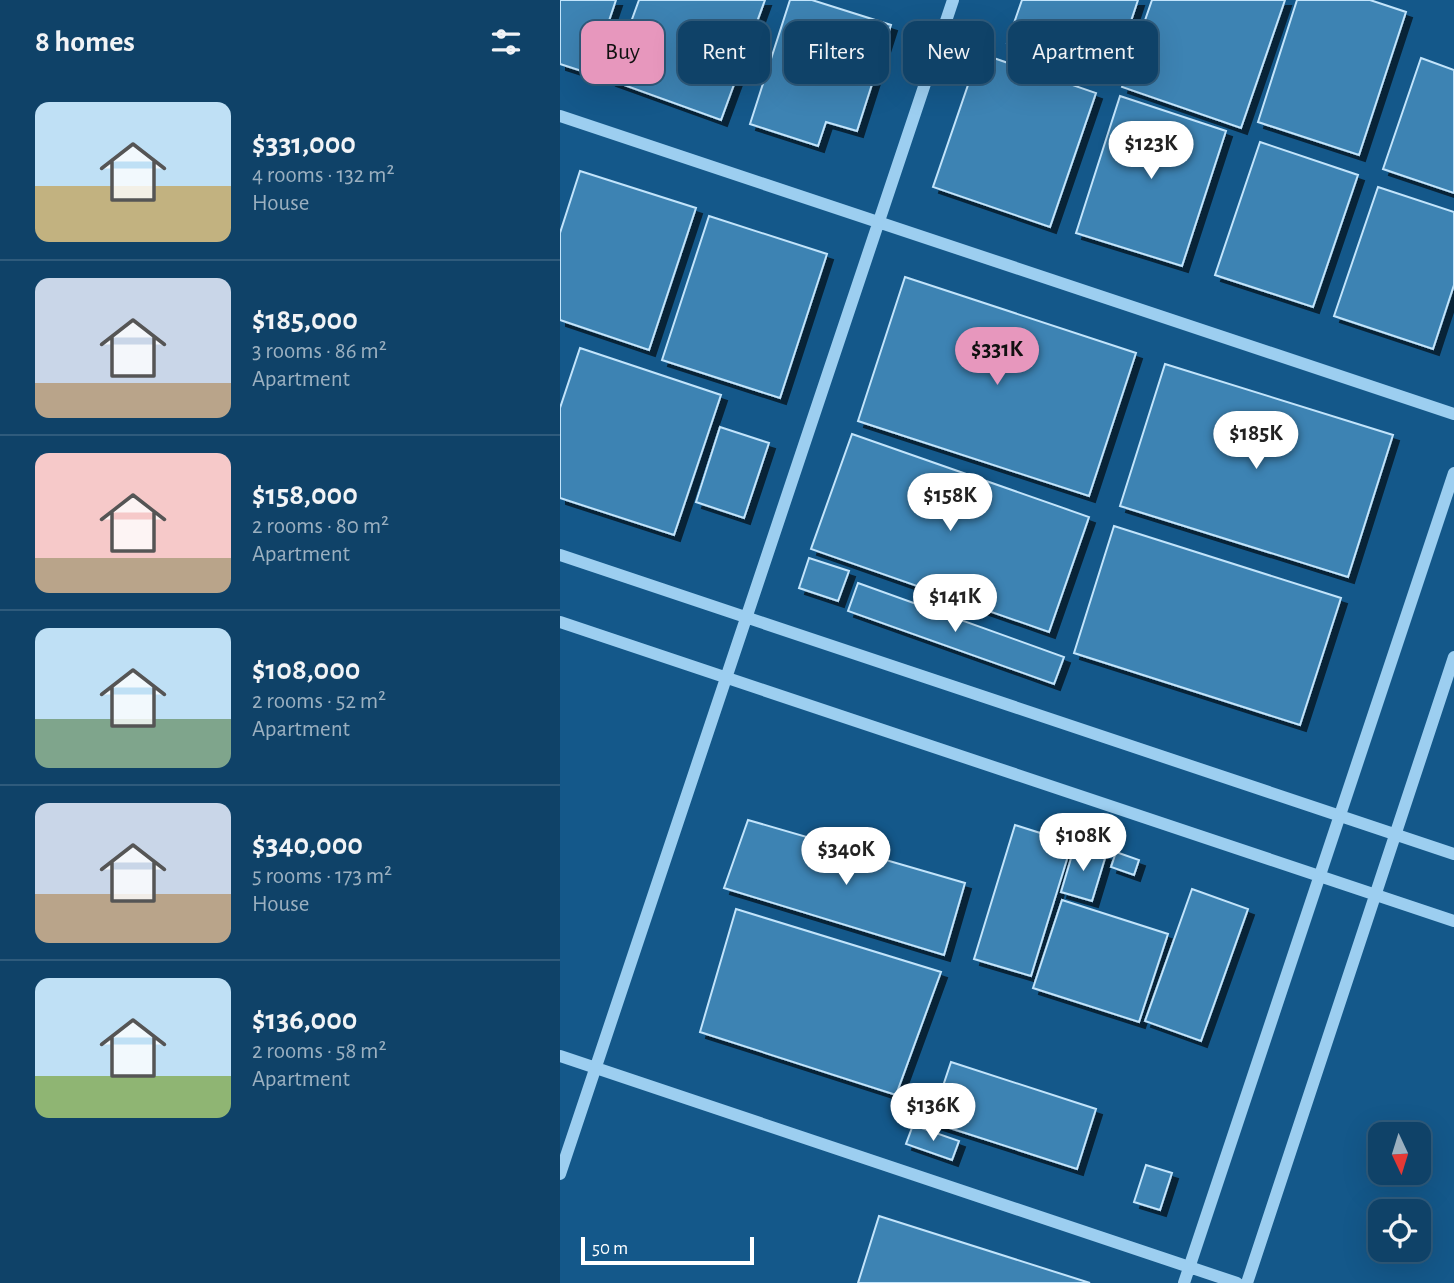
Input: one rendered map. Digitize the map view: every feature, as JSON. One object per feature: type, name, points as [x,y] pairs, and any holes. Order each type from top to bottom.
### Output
[{"type":"street","points":[[560,1174],[953,0]]},
{"type":"street","points":[[560,116],[1454,414]]},
{"type":"street","points":[[1184,1283],[1454,473]]},
{"type":"street","points":[[560,555],[1454,854]]},
{"type":"street","points":[[560,622],[1454,921]]},
{"type":"street","points":[[1247,1283],[1454,657]]},
{"type":"street","points":[[560,1056],[1237,1283]]},
{"type":"building","points":[[560,0],[616,0],[609,21],[581,21],[581,71],[560,64]]},
{"type":"building","points":[[639,0],[765,0],[757,21],[678,21],[678,84],[734,84],[721,120],[621,84],[664,84],[664,21],[631,21]]},
{"type":"building","points":[[790,0],[812,0],[878,21],[784,21],[784,84],[872,84],[857,131],[826,122],[818,146],[750,124],[763,84],[770,84],[770,62]]},
{"type":"building","points":[[1022,0],[1138,0],[1131,21],[1015,21]]},
{"type":"building","points":[[1152,0],[1285,0],[1241,128],[1122,87],[1123,84],[1158,84],[1158,21],[1145,21]]},
{"type":"building","points":[[1297,0],[1370,0],[1406,12],[1359,155],[1258,122]]},
{"type":"building","points":[[994,58],[1008,63],[1008,84],[1070,84],[1096,93],[1050,227],[933,187],[968,84],[994,84]]},
{"type":"building","points":[[1421,58],[1454,70],[1454,193],[1383,169]]},
{"type":"building","points":[[1120,96],[1226,131],[1182,266],[1076,233]]},
{"type":"building","points":[[1260,142],[1358,175],[1313,307],[1215,275]]},
{"type":"building","points":[[580,171],[696,208],[649,350],[560,320],[560,233]]},
{"type":"building","points":[[1378,187],[1454,212],[1454,285],[1433,349],[1334,316]]},
{"type":"building","points":[[709,216],[827,254],[780,398],[662,360]]},
{"type":"building","points":[[905,277],[1136,353],[1089,496],[858,421]]},
{"type":"building","points":[[580,348],[721,395],[674,535],[560,498],[560,408]]},
{"type":"building","points":[[1165,364],[1393,435],[1348,577],[1120,506]]},
{"type":"building","points":[[720,427],[769,443],[744,518],[696,502]]},
{"type":"building","points":[[852,434],[1089,517],[1049,632],[811,549]]},
{"type":"building","points":[[1114,526],[1341,598],[1300,725],[1074,653]]},
{"type":"building","points":[[809,558],[849,571],[838,601],[799,588]]},
{"type":"building","points":[[858,583],[1064,657],[1054,684],[848,611]]},
{"type":"building","points":[[748,820],[965,883],[944,955],[724,888]]},
{"type":"building","points":[[1015,825],[1072,843],[1031,976],[974,959]]},
{"type":"building","points":[[1075,845],[1106,855],[1092,901],[1061,892]]},
{"type":"building","points":[[1116,852],[1139,860],[1134,875],[1111,867]]},
{"type":"building","points":[[1192,889],[1248,909],[1201,1041],[1145,1021]]},
{"type":"building","points":[[1062,900],[1168,934],[1139,1022],[1033,988]]},
{"type":"building","points":[[736,909],[941,972],[896,1095],[700,1032]]},
{"type":"building","points":[[951,1062],[1096,1109],[1077,1169],[931,1122]]},
{"type":"building","points":[[913,1125],[959,1141],[952,1160],[906,1144]]},
{"type":"building","points":[[1146,1165],[1172,1173],[1160,1210],[1134,1202]]},
{"type":"building","points":[[879,1216],[1090,1283],[858,1283]]}]
